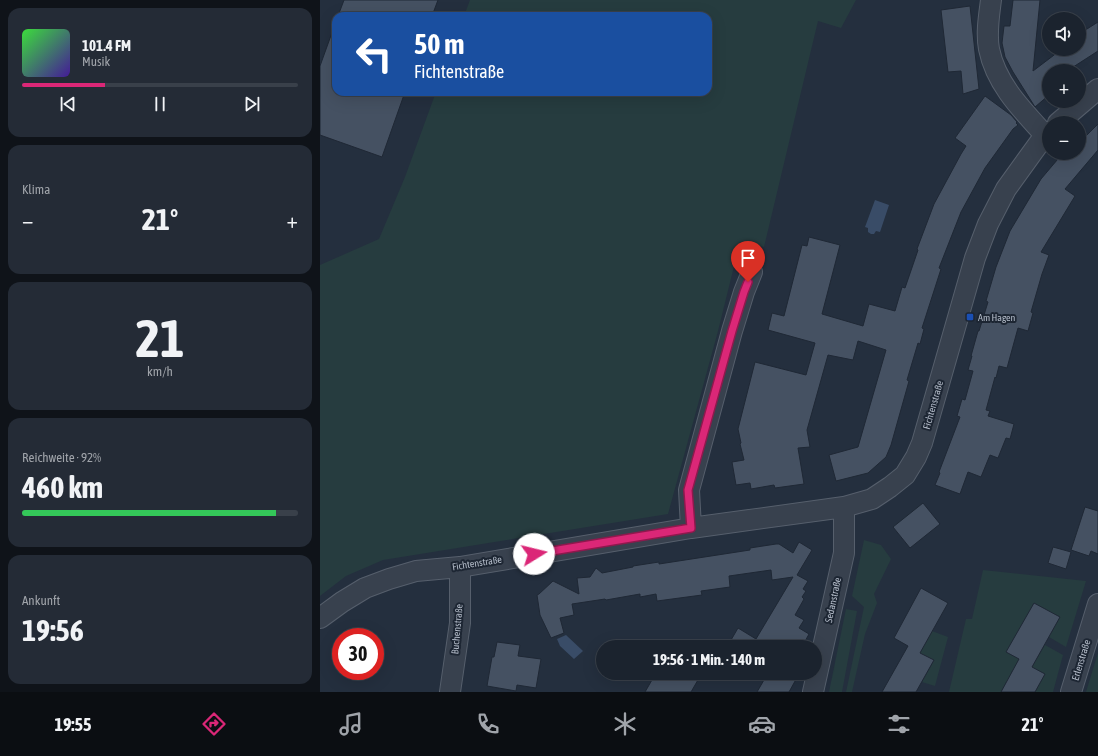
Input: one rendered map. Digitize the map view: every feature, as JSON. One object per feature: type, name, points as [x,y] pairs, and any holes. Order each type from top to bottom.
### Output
[{"type":"street","points":[[991,0],[988,23],[989,48],[994,67],[1013,100],[1042,123]]},
{"type":"street","name":"Fichtenstraße","points":[[1067,116],[1098,89]]},
{"type":"street","name":"Fichtenstraße","points":[[320,618],[365,588],[416,571],[460,566],[691,528],[844,507],[872,499],[905,475],[916,457],[922,442],[975,258],[986,230],[1006,189],[1042,142]]},
{"type":"street","points":[[691,528],[688,490],[732,331],[752,272]]},
{"type":"street","name":"Sedanstraße","points":[[813,692],[844,553],[844,507]]},
{"type":"street","name":"Buchenstraße","points":[[450,692],[460,623],[460,566]]},
{"type":"street","name":"Erlenstraße","points":[[1071,692],[1098,604]]},
{"type":"green space","points":[[470,0],[856,0],[841,28],[818,21],[764,247],[740,242],[718,331],[668,514],[383,560],[346,576],[320,596],[320,265],[379,239],[405,177],[435,96],[712,96],[712,12],[466,12]]},
{"type":"green space","points":[[864,540],[881,545],[891,559],[874,594],[877,603],[865,634],[852,692],[846,692],[864,607],[852,596]]},
{"type":"green space","points":[[983,570],[1086,581],[1066,647],[1049,637],[1060,617],[1034,603],[1007,652],[1019,659],[1001,692],[949,692],[966,619],[972,619]]},
{"type":"green space","points":[[846,609],[857,611],[842,692],[829,692]]},
{"type":"green space","points":[[932,631],[948,637],[935,686],[922,682],[934,660],[920,653]]},
{"type":"green space","points":[[1045,645],[1063,655],[1053,692],[1035,692],[1045,674],[1032,667]]},
{"type":"green space","points":[[1098,653],[1098,692],[1086,692]]},
{"type":"water","points":[[875,200],[889,205],[880,232],[876,231],[874,234],[871,234],[868,232],[868,228],[865,227]]},
{"type":"water","points":[[566,635],[583,651],[574,659],[560,646],[557,639]]},
{"type":"building","points":[[344,0],[438,0],[434,12],[340,12]]},
{"type":"building","points":[[1013,0],[1040,0],[1033,71],[1042,64],[1042,101],[1035,107],[1005,57],[1002,43],[1004,26],[1010,26]]},
{"type":"building","points":[[970,6],[979,89],[963,94],[961,71],[948,72],[941,10]]},
{"type":"building","points":[[1098,22],[1098,51],[1078,64],[1042,64],[1053,56],[1086,56],[1086,30]]},
{"type":"building","points":[[332,33],[332,96],[404,96],[382,157],[320,135],[320,66]]},
{"type":"building","points":[[985,96],[1011,115],[1018,125],[1013,129],[985,168],[961,212],[939,268],[941,269],[922,328],[924,329],[920,344],[918,343],[907,380],[909,381],[891,445],[886,457],[868,473],[836,481],[829,455],[858,447],[886,350],[858,341],[853,360],[828,355],[807,430],[810,447],[798,448],[804,484],[775,488],[774,485],[751,489],[750,483],[736,485],[732,462],[744,460],[738,429],[755,362],[806,375],[815,343],[768,330],[772,313],[784,316],[802,245],[807,246],[809,237],[840,245],[822,314],[863,326],[869,304],[895,311],[902,287],[905,288],[918,250],[917,249],[934,204],[966,146],[955,138]]},
{"type":"building","points":[[1098,124],[1098,150],[1065,189],[1075,196],[1041,252],[1049,255],[1031,312],[1033,313],[1028,331],[1018,328],[1007,368],[999,366],[986,410],[990,411],[988,416],[1014,424],[1010,439],[1006,438],[998,458],[990,455],[981,477],[968,472],[960,494],[935,485],[960,417],[957,416],[962,399],[965,400],[973,371],[968,370],[971,356],[988,302],[986,301],[996,267],[1010,231],[1041,179],[1057,160],[1086,160],[1086,136]]},
{"type":"building","points":[[923,503],[940,524],[910,548],[893,527]]},
{"type":"building","points":[[1085,507],[1098,511],[1098,554],[1091,551],[1089,556],[1071,550]]},
{"type":"building","points":[[799,542],[812,550],[797,575],[808,581],[803,589],[806,591],[802,597],[804,599],[795,615],[804,620],[799,628],[809,634],[806,640],[731,640],[738,628],[756,639],[793,577],[772,580],[771,570],[729,576],[730,587],[701,591],[702,595],[657,601],[656,594],[640,597],[640,594],[572,604],[574,615],[560,618],[564,633],[551,638],[540,615],[537,595],[553,581],[579,594],[577,578],[590,577],[596,568],[602,573],[633,566],[659,562],[659,564],[750,550],[750,548],[776,544],[779,544],[793,553]]},
{"type":"building","points":[[1053,547],[1071,552],[1066,569],[1048,563]]},
{"type":"building","points":[[921,588],[948,603],[920,653],[934,660],[916,692],[882,692],[908,646],[894,638]]},
{"type":"building","points":[[1034,603],[1060,617],[1032,667],[1045,674],[1035,692],[1001,692],[1019,659],[1006,652]]},
{"type":"building","points":[[497,642],[520,645],[518,656],[541,659],[536,688],[517,685],[516,691],[487,686],[492,657],[494,657]]},
{"type":"building","points":[[652,680],[698,680],[691,692],[645,692]]},
{"type":"building","points":[[764,680],[796,680],[789,692],[757,692]]},
{"type":"place","name":"Am Hagen","points":[[970,317]]},
{"type":"route","points":[[534,554],[691,528],[688,490],[732,331],[748,282]]}]
